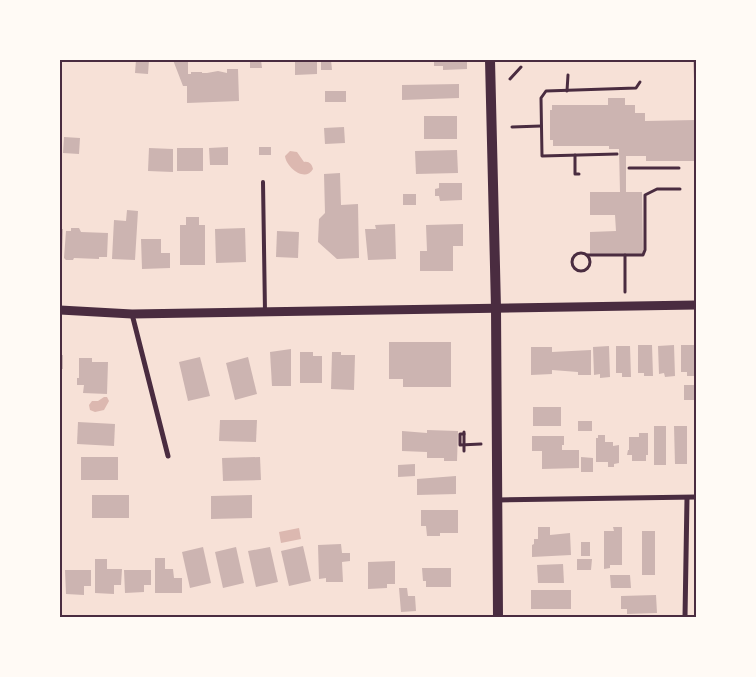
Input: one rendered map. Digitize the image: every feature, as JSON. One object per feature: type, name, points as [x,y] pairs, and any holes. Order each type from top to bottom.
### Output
[{"type":"main road","points":[[490,60],[496,308],[498,617]]},
{"type":"street","points":[[60,310],[132,314],[696,306]]},
{"type":"street","points":[[132,314],[168,456]]},
{"type":"street","points":[[497,500],[696,497]]},
{"type":"street","points":[[685,617],[687,498]]},
{"type":"lane","points":[[263,182],[265,312]]},
{"type":"path","points":[[510,79],[521,67]]},
{"type":"path","points":[[567,90],[568,75]]},
{"type":"path","points":[[617,154],[542,156],[541,98],[546,91],[636,88],[640,82]]},
{"type":"path","points":[[512,127],[541,126]]},
{"type":"path","points":[[575,155],[575,174],[579,174]]},
{"type":"path","points":[[629,168],[680,168]]},
{"type":"path","points":[[587,255],[590,260],[590,266],[582,272],[576,270],[572,261],[575,256],[583,253],[587,255],[644,254],[645,195],[657,189],[680,189]]},
{"type":"path","points":[[625,255],[625,292]]},
{"type":"path","points":[[464,451],[464,444],[464,433],[460,434],[460,445],[464,444],[481,444]]},
{"type":"shaded area","points":[[290,151],[297,152],[304,162],[311,164],[313,169],[310,173],[301,174],[292,169],[285,156]]},
{"type":"shaded area","points":[[107,397],[109,401],[104,410],[95,412],[90,410],[89,405],[92,401],[98,401]]},
{"type":"shaded area","points":[[299,528],[301,539],[281,543],[279,532]]},
{"type":"building","points":[[136,60],[149,60],[148,74],[135,73]]},
{"type":"building","points":[[173,60],[188,60],[188,74],[191,74],[191,72],[207,73],[218,71],[227,73],[227,69],[238,69],[239,101],[187,103],[187,86],[183,86]]},
{"type":"building","points":[[250,60],[261,60],[262,68],[250,68]]},
{"type":"building","points":[[295,60],[317,60],[317,74],[295,75]]},
{"type":"building","points":[[321,60],[331,60],[332,70],[321,70]]},
{"type":"building","points":[[434,60],[467,60],[467,69],[443,70],[443,66],[434,66]]},
{"type":"building","points":[[693,60],[696,60],[696,79],[694,79]]},
{"type":"building","points":[[459,84],[459,98],[402,100],[402,85]]},
{"type":"building","points":[[325,91],[346,91],[346,102],[325,102]]},
{"type":"building","points":[[608,98],[625,98],[625,105],[635,105],[635,113],[645,113],[645,121],[696,120],[696,161],[646,161],[646,156],[626,156],[626,192],[642,192],[643,254],[590,254],[590,232],[616,231],[615,215],[590,215],[590,192],[620,192],[619,149],[609,149],[609,146],[553,146],[553,140],[550,140],[550,110],[552,110],[552,105],[608,105]]},
{"type":"building","points":[[424,116],[457,116],[457,139],[424,139]]},
{"type":"building","points":[[344,127],[345,143],[325,144],[324,128]]},
{"type":"building","points":[[64,137],[80,138],[79,154],[63,153]]},
{"type":"building","points":[[228,147],[228,165],[210,165],[209,148]]},
{"type":"building","points":[[259,147],[271,147],[271,155],[259,155]]},
{"type":"building","points":[[149,148],[173,149],[173,172],[148,171]]},
{"type":"building","points":[[177,148],[203,148],[203,171],[177,171]]},
{"type":"building","points":[[457,150],[458,173],[416,174],[415,151]]},
{"type":"building","points":[[340,173],[341,205],[358,204],[359,258],[337,259],[318,242],[319,219],[325,213],[324,174]]},
{"type":"building","points":[[439,183],[462,183],[462,200],[440,201],[439,196],[435,196],[435,189],[439,188]]},
{"type":"building","points":[[403,194],[416,194],[416,205],[403,205]]},
{"type":"building","points":[[127,210],[138,211],[135,260],[112,259],[114,220],[126,221]]},
{"type":"building","points":[[186,217],[199,217],[199,225],[205,225],[205,265],[180,265],[180,225],[186,225]]},
{"type":"building","points":[[395,224],[396,259],[368,260],[365,229],[376,229],[375,225]]},
{"type":"building","points":[[463,224],[463,246],[453,246],[453,271],[420,271],[420,251],[427,251],[426,225]]},
{"type":"building","points":[[71,228],[79,228],[81,232],[108,233],[107,257],[66,260],[64,258],[66,231],[71,231]]},
{"type":"building","points":[[245,228],[246,262],[216,263],[215,229]]},
{"type":"building","points":[[60,229],[63,229],[62,257],[60,257]]},
{"type":"building","points":[[277,231],[299,232],[298,258],[276,257]]},
{"type":"building","points":[[141,239],[161,239],[161,253],[170,253],[170,268],[142,269]]},
{"type":"building","points":[[389,342],[451,342],[451,387],[403,387],[403,379],[389,379]]},
{"type":"building","points":[[638,345],[652,345],[653,376],[644,376],[644,373],[638,373]]},
{"type":"building","points":[[674,345],[675,376],[665,377],[664,373],[659,374],[658,346]]},
{"type":"building","points":[[681,345],[695,345],[695,376],[687,376],[687,372],[681,372]]},
{"type":"building","points":[[609,346],[610,377],[600,378],[600,374],[594,375],[593,347]]},
{"type":"building","points":[[616,346],[630,346],[631,377],[622,377],[622,373],[616,373]]},
{"type":"building","points":[[531,347],[552,347],[552,352],[591,350],[591,375],[578,375],[578,372],[552,370],[552,374],[531,375]]},
{"type":"building","points":[[291,349],[291,386],[272,386],[270,352]]},
{"type":"building","points":[[300,352],[313,352],[313,356],[322,356],[322,383],[300,383]]},
{"type":"building","points":[[332,352],[341,352],[341,355],[355,355],[354,390],[331,389]]},
{"type":"building","points":[[60,355],[63,355],[63,369],[60,369]]},
{"type":"building","points":[[200,357],[210,396],[188,401],[179,362]]},
{"type":"building","points":[[248,357],[257,394],[235,400],[226,363]]},
{"type":"building","points":[[79,358],[92,358],[92,362],[108,362],[107,394],[83,393],[84,385],[77,385]]},
{"type":"building","points":[[684,385],[696,385],[696,400],[684,400]]},
{"type":"building","points":[[533,407],[561,407],[561,426],[533,426]]},
{"type":"building","points":[[220,420],[257,420],[256,442],[219,441]]},
{"type":"building","points":[[578,421],[592,421],[592,431],[578,431]]},
{"type":"building","points":[[78,422],[115,424],[114,446],[77,444]]},
{"type":"building","points":[[654,426],[666,426],[666,465],[654,465]]},
{"type":"building","points":[[674,426],[687,426],[687,464],[675,464]]},
{"type":"building","points":[[427,430],[458,431],[457,461],[444,461],[444,458],[427,458],[427,452],[402,451],[402,431],[427,433]]},
{"type":"building","points":[[639,433],[648,433],[648,455],[646,455],[646,461],[632,461],[632,455],[627,455],[629,437],[639,437]]},
{"type":"building","points":[[598,435],[605,435],[605,442],[613,442],[613,446],[619,445],[619,463],[614,464],[614,467],[608,467],[608,462],[596,462],[596,438],[598,438]]},
{"type":"building","points":[[532,436],[564,436],[562,450],[579,450],[579,468],[542,469],[542,451],[532,451]]},
{"type":"building","points":[[694,437],[696,437],[696,464],[694,464]]},
{"type":"building","points":[[81,457],[118,457],[118,480],[81,480]]},
{"type":"building","points":[[260,457],[261,480],[223,481],[222,458]]},
{"type":"building","points":[[581,457],[593,458],[593,472],[581,472]]},
{"type":"building","points":[[415,464],[415,476],[398,477],[398,465]]},
{"type":"building","points":[[456,476],[456,494],[417,495],[417,479]]},
{"type":"building","points":[[92,495],[129,495],[129,518],[92,518]]},
{"type":"building","points":[[252,495],[252,518],[211,519],[211,496]]},
{"type":"building","points":[[421,510],[458,510],[458,533],[440,533],[440,536],[427,536],[426,526],[421,526]]},
{"type":"building","points":[[538,527],[550,527],[550,535],[570,533],[571,555],[532,557],[534,539],[538,539]]},
{"type":"building","points":[[613,527],[622,527],[622,565],[610,565],[610,568],[604,569],[604,531],[614,531]]},
{"type":"building","points":[[642,531],[655,531],[655,575],[642,575]]},
{"type":"building","points":[[581,542],[590,542],[590,556],[581,556]]},
{"type":"building","points":[[341,544],[342,553],[350,553],[350,561],[342,562],[343,582],[326,582],[326,578],[319,579],[318,545]]},
{"type":"building","points":[[303,546],[311,581],[289,586],[281,551]]},
{"type":"building","points":[[203,547],[211,583],[190,588],[182,552]]},
{"type":"building","points":[[236,547],[244,583],[223,588],[215,552]]},
{"type":"building","points":[[270,547],[278,582],[256,587],[248,551]]},
{"type":"building","points":[[155,558],[165,558],[165,569],[173,569],[174,578],[182,578],[182,593],[155,593]]},
{"type":"building","points":[[95,559],[107,559],[107,569],[122,569],[121,585],[114,585],[114,594],[95,593]]},
{"type":"building","points":[[577,559],[592,559],[591,570],[577,570]]},
{"type":"building","points":[[395,561],[395,584],[387,584],[387,588],[368,589],[368,562]]},
{"type":"building","points":[[563,564],[564,583],[538,583],[537,565]]},
{"type":"building","points":[[422,568],[451,568],[451,587],[426,587],[426,581],[423,581]]},
{"type":"building","points":[[65,570],[91,570],[91,586],[84,586],[84,595],[66,594]]},
{"type":"building","points":[[124,570],[151,570],[151,585],[144,585],[144,592],[125,593]]},
{"type":"building","points":[[610,575],[630,575],[631,588],[611,588]]},
{"type":"building","points":[[399,588],[407,588],[408,596],[415,596],[416,611],[401,612]]},
{"type":"building","points":[[531,590],[571,590],[571,609],[531,609]]},
{"type":"building","points":[[656,595],[657,613],[627,614],[627,609],[621,609],[621,596]]},
{"type":"building","points":[[532,615],[572,615],[572,617],[532,617]]}]
